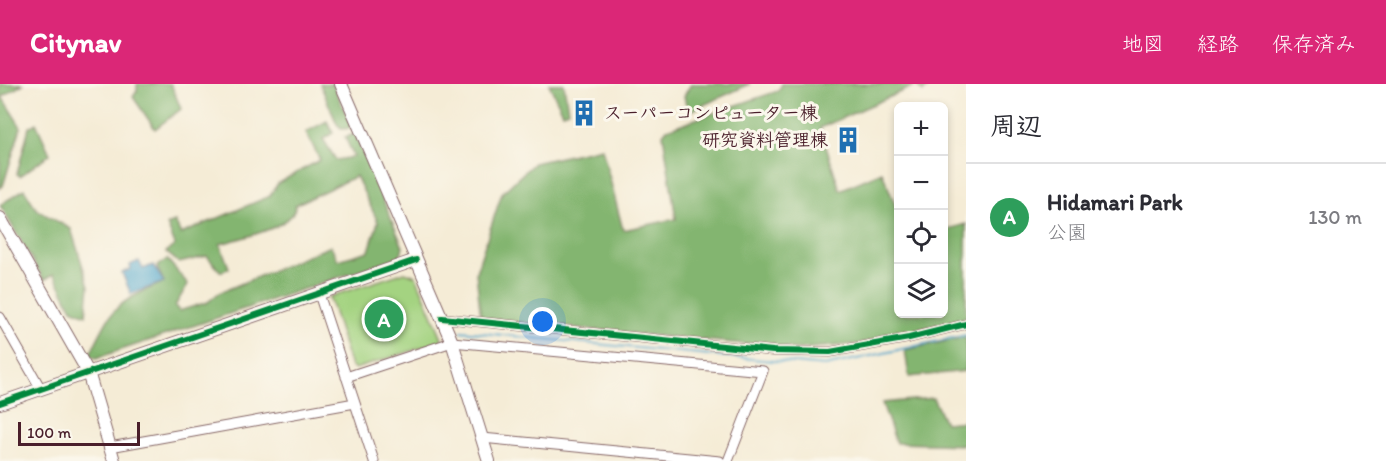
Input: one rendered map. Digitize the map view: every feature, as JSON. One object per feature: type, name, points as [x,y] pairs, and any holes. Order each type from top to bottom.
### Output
[{"type":"street","points":[[340,84],[452,342],[489,461]]},
{"type":"street","points":[[0,218],[88,372],[114,461]]},
{"type":"street","points":[[0,403],[416,260]]},
{"type":"street","points":[[319,294],[374,461]]},
{"type":"street","points":[[0,317],[41,389]]},
{"type":"street","points":[[442,318],[784,351],[830,352],[909,338],[966,324]]},
{"type":"street","points":[[346,377],[452,342],[763,371],[728,461]]},
{"type":"street","points":[[110,447],[355,404]]},
{"type":"street","points":[[482,438],[720,461]]},
{"type":"green space","points":[[0,84],[23,84],[2,97],[21,127],[3,186],[0,188]]},
{"type":"green space","points":[[137,84],[171,84],[181,109],[155,129],[133,97],[137,91]]},
{"type":"green space","points":[[320,84],[333,84],[352,128],[342,129],[337,124]]},
{"type":"green space","points":[[549,84],[564,84],[568,111],[563,113]]},
{"type":"green space","points":[[691,84],[750,84],[688,112],[684,96]]},
{"type":"green space","points":[[782,84],[932,84],[923,92],[916,85],[820,128],[840,190],[882,172],[894,202],[894,318],[948,318],[948,229],[966,224],[966,318],[858,344],[798,349],[481,319],[476,272],[502,193],[534,163],[602,148],[623,230],[676,219],[663,134],[667,129],[778,91]]},
{"type":"green space","points":[[327,121],[333,133],[323,139],[336,160],[354,157],[345,137],[355,134],[403,247],[400,257],[97,358],[89,356],[116,309],[134,296],[164,282],[157,267],[167,259],[188,284],[175,306],[179,311],[208,302],[219,293],[331,246],[338,260],[369,251],[378,222],[356,176],[295,205],[293,213],[277,226],[220,244],[229,268],[221,272],[207,256],[179,263],[166,252],[175,245],[167,225],[175,222],[181,234],[270,196],[278,183],[320,160],[306,132]]},
{"type":"green space","points":[[36,123],[50,154],[20,176],[17,174],[29,127]]},
{"type":"green space","points":[[24,189],[37,210],[71,229],[89,286],[86,315],[72,309],[54,274],[44,280],[0,205]]},
{"type":"green space","points":[[405,272],[416,276],[442,338],[439,342],[355,369],[351,367],[329,297]]},
{"type":"green space","points":[[966,337],[966,371],[909,377],[905,350]]},
{"type":"green space","points":[[933,398],[945,423],[966,421],[966,445],[896,443],[882,403]]},
{"type":"water","points":[[139,261],[143,269],[153,265],[164,282],[131,294],[122,273],[131,269],[130,265]]},
{"type":"waterway","points":[[461,331],[825,366],[966,335]]},
{"type":"cycle path","points":[[0,403],[416,260]]},
{"type":"cycle path","points":[[442,318],[773,351],[830,352],[909,338],[966,324]]},
{"type":"place","name":"スーパーコンピューター棟","points":[[584,113]]},
{"type":"place","name":"研究資料管理棟","points":[[848,140]]},
{"type":"place","name":"Hidamari Park","points":[[384,319]]}]
